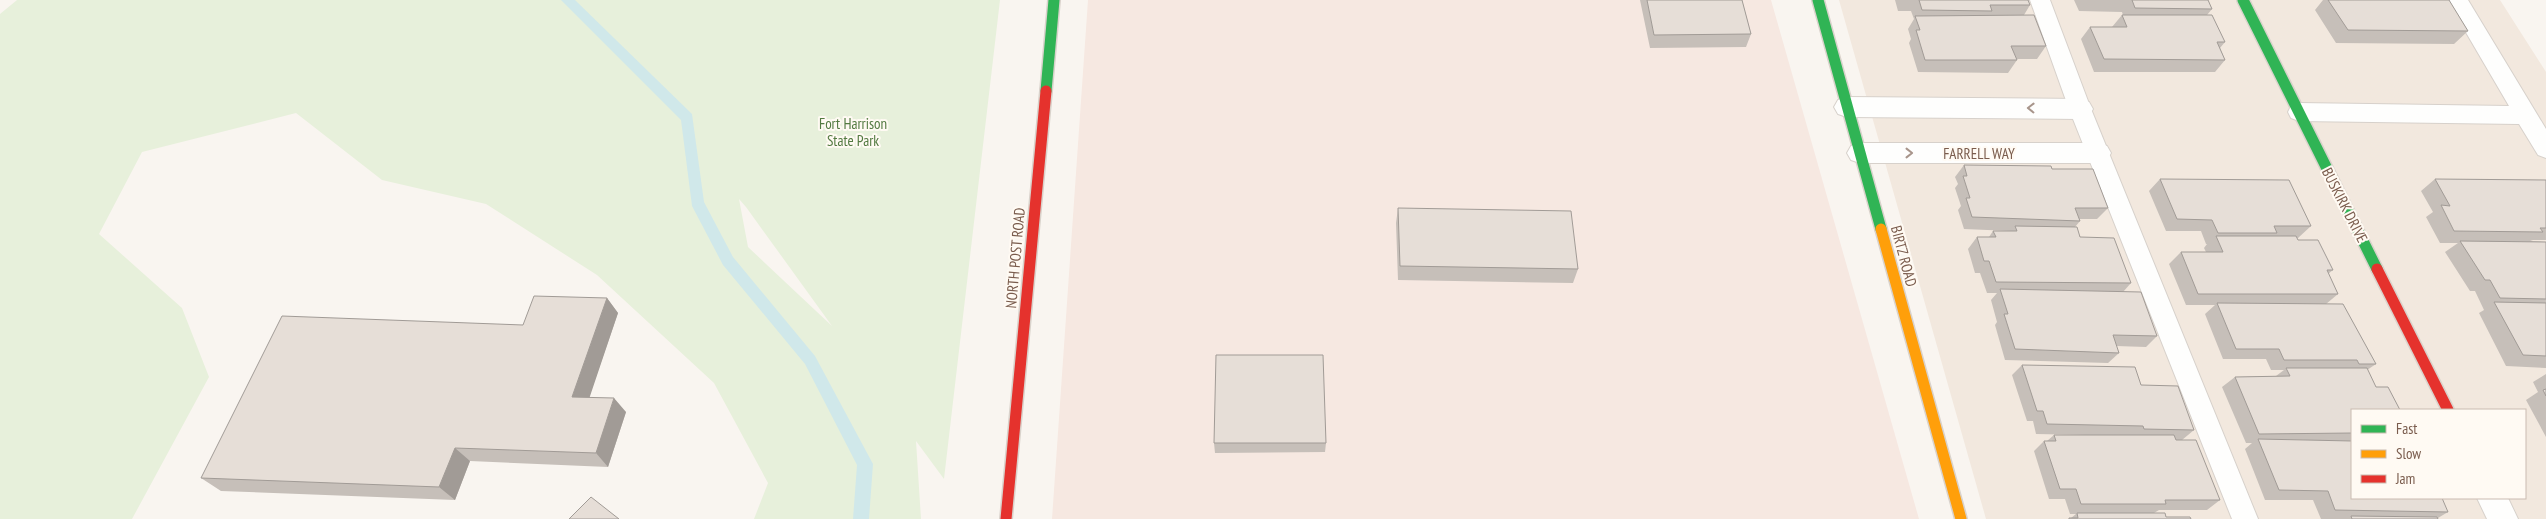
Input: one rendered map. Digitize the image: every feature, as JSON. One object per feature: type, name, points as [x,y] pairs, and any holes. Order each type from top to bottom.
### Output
[{"type":"street","name":"NORTH POST ROAD","points":[[1006,519],[1054,0]]},
{"type":"street","name":"BIRTZ ROAD","points":[[1818,0],[1961,519]]},
{"type":"street","name":"BUSKIRK DRIVE","points":[[2243,0],[2448,409]]},
{"type":"street","points":[[1847,106],[2080,109]]},
{"type":"street","name":"FARRELL WAY","points":[[1860,153],[2098,153]]},
{"type":"street","points":[[2493,499],[2503,519]]},
{"type":"lane","points":[[2040,0],[2080,109],[2245,519]]},
{"type":"lane","points":[[2457,0],[2546,149]]},
{"type":"lane","points":[[2299,112],[2525,115]]},
{"type":"shaded area","points":[[1088,0],[1771,0],[1919,519],[1052,519]]},
{"type":"shaded area","points":[[1839,0],[2500,0],[2546,72],[2546,519],[1986,519]]},
{"type":"green space","name":"Fort Harrison State Park","points":[[17,0],[1000,0],[944,479],[916,441],[921,519],[754,519],[768,483],[714,383],[597,275],[486,204],[382,180],[296,113],[142,152],[99,234],[182,308],[209,377],[132,519],[0,519],[0,14]],"holes":[[[739,199],[832,326],[748,247]]]},
{"type":"building","points":[[1647,0],[1742,0],[1751,34],[1654,35]]},
{"type":"building","points":[[1919,0],[2028,0],[2030,5],[1990,5],[1992,11],[1922,10]]},
{"type":"building","points":[[2132,0],[2208,0],[2212,9],[2135,8]]},
{"type":"building","points":[[2328,0],[2449,0],[2468,31],[2348,30]]},
{"type":"building","points":[[2034,15],[2046,46],[2011,46],[2017,60],[1925,60],[1916,30],[1920,30],[1915,16]]},
{"type":"building","points":[[2122,15],[2212,15],[2225,42],[2217,42],[2225,60],[2104,59],[2090,27],[2127,27]]},
{"type":"building","points":[[1964,165],[2051,166],[2052,169],[2093,169],[2108,208],[2075,208],[2080,221],[1972,217],[1966,198],[1970,198],[1963,176],[1967,176]]},
{"type":"building","points":[[2160,179],[2289,180],[2311,226],[2274,226],[2277,233],[2218,233],[2212,220],[2177,219]]},
{"type":"building","points":[[2435,179],[2546,180],[2546,228],[2540,228],[2543,232],[2454,231],[2441,205],[2450,206]]},
{"type":"building","points":[[1398,208],[1571,211],[1578,269],[1400,266]]},
{"type":"building","points":[[2015,226],[2077,227],[2080,237],[2114,238],[2131,283],[1996,282],[1989,261],[1984,261],[1977,237],[1996,237],[1993,231],[2017,231]]},
{"type":"building","points":[[2216,236],[2296,236],[2298,240],[2318,240],[2333,270],[2327,270],[2338,294],[2198,294],[2181,252],[2223,252]]},
{"type":"building","points":[[2460,241],[2546,242],[2546,299],[2500,298],[2490,280],[2485,280]]},
{"type":"building","points":[[2000,289],[2141,292],[2157,336],[2113,335],[2119,353],[2015,349],[2004,314],[2008,314]]},
{"type":"building","points":[[534,296],[607,298],[572,397],[614,398],[596,453],[455,448],[439,487],[201,478],[282,316],[523,325]]},
{"type":"building","points":[[2494,302],[2546,303],[2546,356],[2523,355]]},
{"type":"building","points":[[2217,303],[2343,304],[2376,364],[2359,364],[2357,360],[2284,360],[2279,349],[2236,349]]},
{"type":"building","points":[[1216,355],[1323,355],[1326,443],[1214,443]]},
{"type":"building","points":[[2022,365],[2135,367],[2141,385],[2178,386],[2194,430],[2144,429],[2143,426],[2047,424],[2043,411],[2037,411]]},
{"type":"building","points":[[2286,368],[2367,368],[2376,387],[2388,387],[2399,409],[2351,409],[2351,433],[2259,434],[2235,377],[2290,376]]},
{"type":"building","points":[[2054,435],[2174,435],[2176,440],[2196,440],[2220,500],[2165,500],[2166,504],[2081,504],[2076,489],[2060,489],[2044,441],[2056,441]]},
{"type":"building","points":[[2258,439],[2351,441],[2351,499],[2442,499],[2448,512],[2335,510],[2328,491],[2279,490]]},
{"type":"building","points":[[591,497],[619,519],[569,519]]},
{"type":"building","points":[[2077,513],[2165,513],[2166,517],[2190,517],[2191,519],[2069,519],[2078,518]]},
{"type":"building","points":[[2351,516],[2437,517],[2438,519],[2352,519]]},
{"type":"waterway","points":[[567,0],[687,118],[697,202],[728,261],[810,360],[865,464],[861,519]]},
{"type":"traffic: fast","points":[[1046,91],[1054,0]]},
{"type":"traffic: fast","points":[[1818,0],[1881,229]]},
{"type":"traffic: fast","points":[[2243,0],[2377,269]]},
{"type":"traffic: slow","points":[[1881,229],[1961,519]]},
{"type":"traffic: jam","points":[[1006,519],[1046,91]]},
{"type":"traffic: jam","points":[[2377,269],[2447,409]]}]
